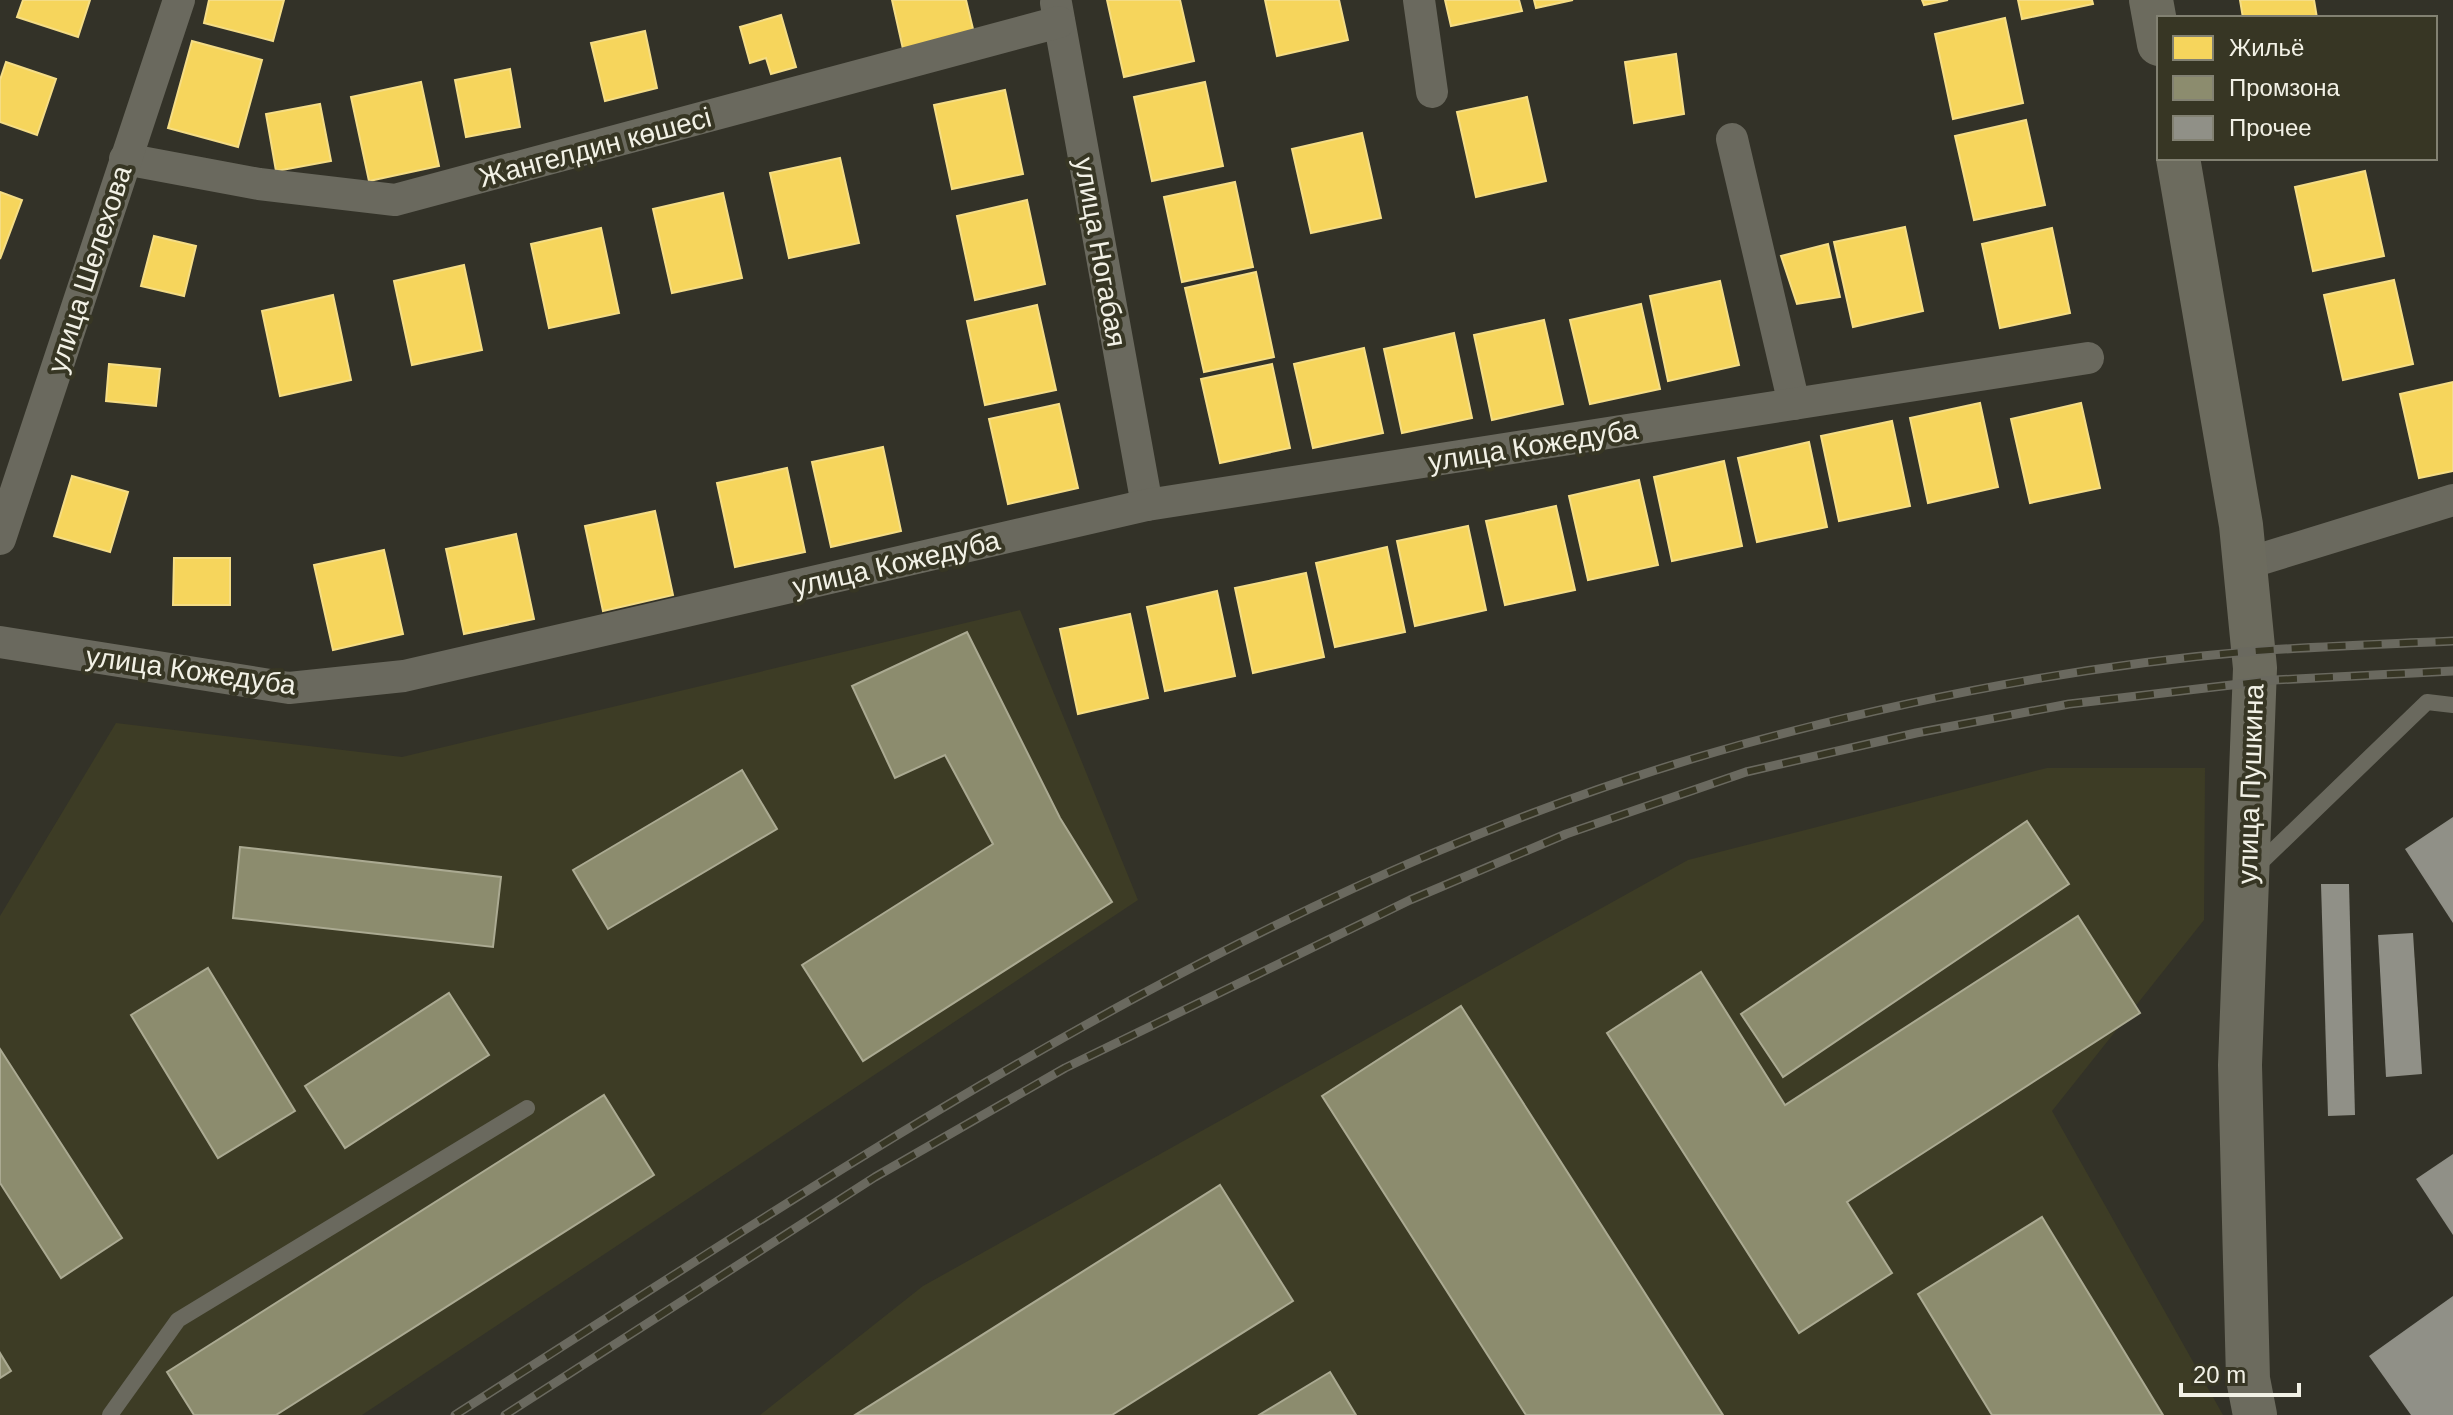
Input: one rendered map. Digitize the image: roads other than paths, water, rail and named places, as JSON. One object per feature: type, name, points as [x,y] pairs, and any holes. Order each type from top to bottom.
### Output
[{"type":"street","name":"улица Шелехова","points":[[0,539],[179,0]]},
{"type":"street","points":[[1419,0],[1432,92]]},
{"type":"street","points":[[2151,0],[2157,33]]},
{"type":"street","name":"Жангелдин көшесі","points":[[125,159],[259,184],[395,200],[1057,11]]},
{"type":"street","name":"улица Ногабая","points":[[1057,11],[1147,505]]},
{"type":"street","points":[[1732,139],[1794,404]]},
{"type":"street","name":"улица Пушкина","points":[[2178,160],[2245,564],[2255,668],[2240,1065],[2248,1379],[2255,1415]]},
{"type":"street","name":"улица Кожедуба","points":[[0,642],[289,688],[404,676],[1147,505],[2088,358]]},
{"type":"street","points":[[2245,564],[2453,500]]},
{"type":"lane","points":[[2247,876],[2427,702],[2453,705]]},
{"type":"lane","points":[[110,1415],[178,1320],[527,1108]]},
{"type":"railway","points":[[455,1415],[761,1219],[917,1123],[1074,1032],[1234,946],[1398,868],[1567,800],[1803,728],[1996,686],[2191,657],[2281,649],[2453,641]]},
{"type":"railway","points":[[505,1415],[875,1177],[1065,1068],[1410,900],[1566,834],[1746,772],[1916,733],[2069,704],[2274,680],[2453,671]]}]
